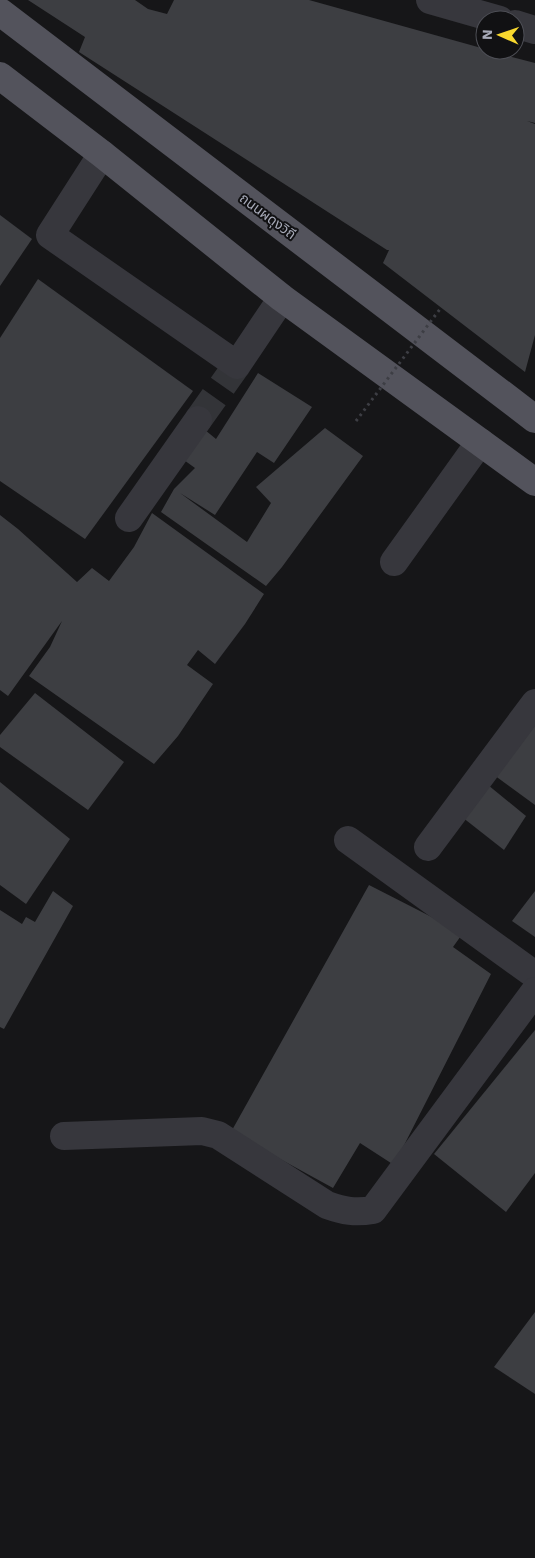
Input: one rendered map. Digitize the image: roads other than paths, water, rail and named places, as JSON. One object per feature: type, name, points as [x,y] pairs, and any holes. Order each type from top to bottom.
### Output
[{"type":"main road","name":"ถนนผดุงวิถี","points":[[0,12],[535,419]]},
{"type":"main road","points":[[0,76],[102,154],[282,298],[535,482]]},
{"type":"lane","points":[[430,0],[475,13]]},
{"type":"lane","points":[[102,154],[50,236],[237,365],[282,298]]},
{"type":"lane","points":[[129,518],[198,420]]},
{"type":"lane","points":[[394,562],[480,442]]},
{"type":"lane","points":[[428,847],[535,703]]},
{"type":"lane","points":[[348,840],[535,976]]},
{"type":"lane","points":[[64,1136],[202,1131],[218,1135],[327,1205],[344,1211],[360,1212],[373,1210],[535,991]]},
{"type":"tunnel","points":[[198,420],[237,365]]}]
